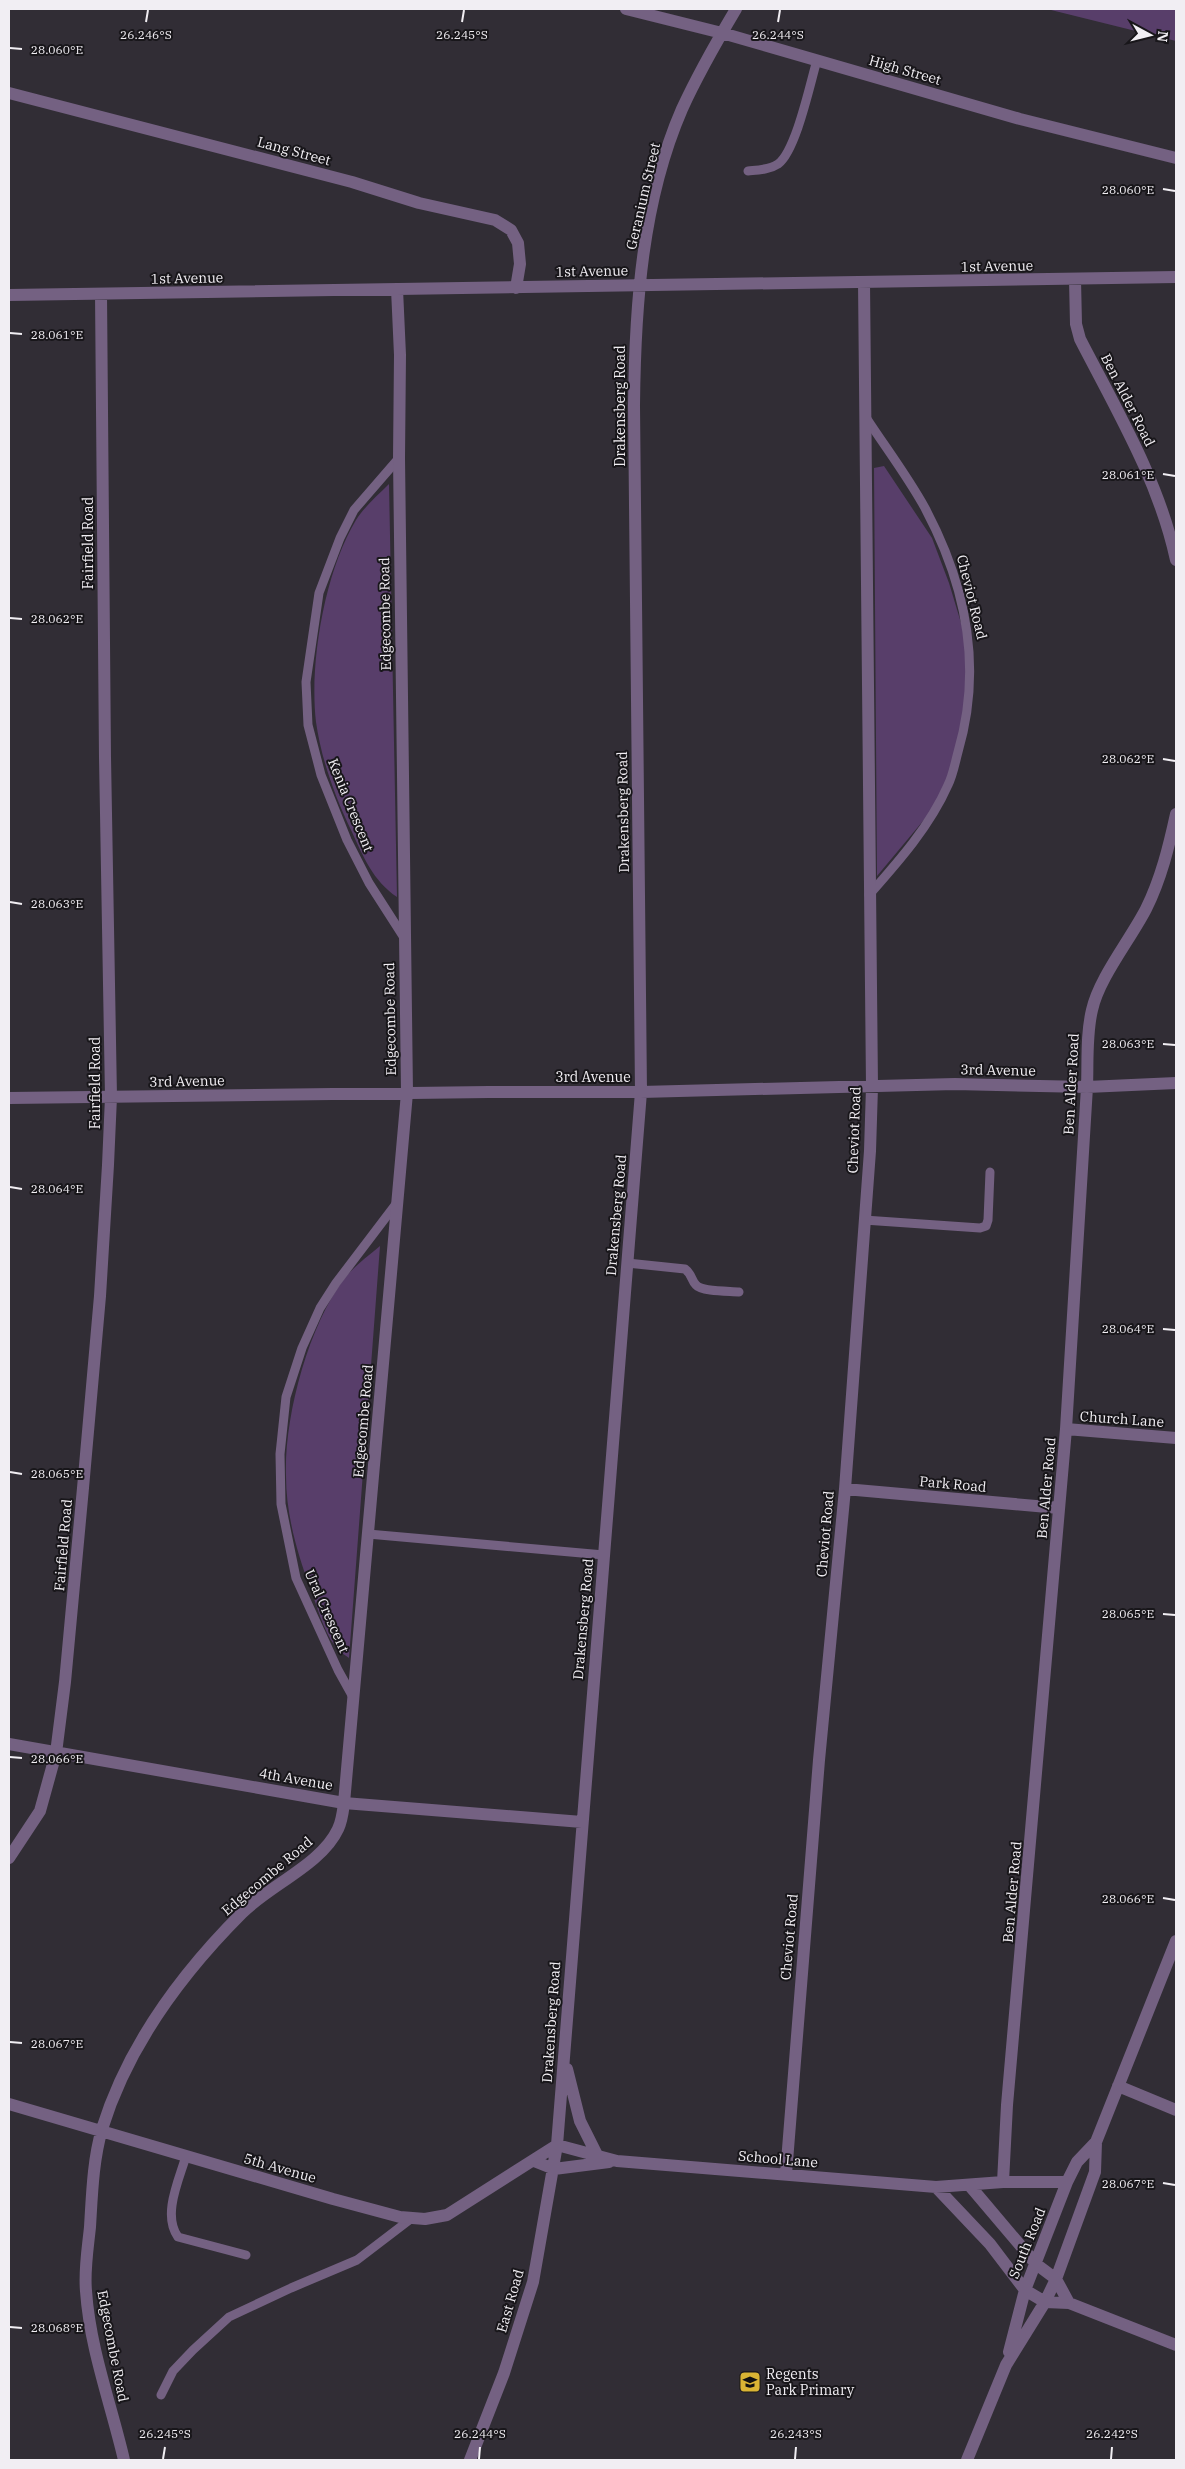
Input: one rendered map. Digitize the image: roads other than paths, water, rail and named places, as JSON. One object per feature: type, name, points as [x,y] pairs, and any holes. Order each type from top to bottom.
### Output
[{"type":"street","name":"High Street","points":[[626,9],[722,33],[1020,119],[1176,158]]},
{"type":"street","name":"Geranium Street","points":[[639,285],[650,220],[662,166],[682,110],[736,9]]},
{"type":"street","name":"Lang Street","points":[[9,93],[352,182],[419,203],[495,220],[511,230],[518,243],[520,264],[516,288]]},
{"type":"street","name":"1st Avenue","points":[[9,294],[1075,280],[1176,277]]},
{"type":"street","name":"Ben Alder Road","points":[[1075,280],[1076,324],[1080,339],[1138,449],[1169,529],[1176,560]]},
{"type":"street","name":"Cheviot Road","points":[[786,2174],[819,1760],[845,1489],[870,1151],[872,1087],[869,895],[867,419],[864,282]]},
{"type":"street","name":"Drakensberg Road","points":[[557,2145],[641,1092],[634,406],[635,341],[639,285]]},
{"type":"street","name":"Edgecombe Road","points":[[124,2460],[99,2366],[86,2290],[93,2181],[102,2130],[122,2077],[140,2040],[170,1997],[211,1944],[249,1906],[314,1858],[329,1843],[339,1828],[344,1803],[406,1093],[399,458],[400,355],[397,289]]},
{"type":"street","name":"Fairfield Road","points":[[9,1858],[40,1811],[56,1753],[67,1662],[99,1306],[111,1096],[105,757],[101,294]]},
{"type":"street","name":"Ben Alder Road","points":[[1003,2182],[1007,2105],[1066,1429],[1087,1087],[1088,1033],[1092,1009],[1100,987],[1146,908],[1167,852],[1176,814]]},
{"type":"street","name":"3rd Avenue","points":[[9,1098],[641,1092],[955,1084],[1087,1087],[1176,1083]]},
{"type":"street","name":"Church Lane","points":[[1066,1429],[1176,1438]]},
{"type":"street","name":"Park Road","points":[[845,1489],[1059,1508]]},
{"type":"street","name":"4th Avenue","points":[[9,1744],[344,1803],[582,1822]]},
{"type":"street","name":"South Road","points":[[1006,2365],[1045,2302],[1056,2279],[1095,2172],[1096,2142],[1176,1941]]},
{"type":"street","points":[[564,2054],[580,2121],[597,2155]]},
{"type":"street","points":[[1118,2086],[1176,2110]]},
{"type":"street","name":"5th Avenue","points":[[9,2104],[333,2199],[412,2218],[425,2219],[447,2214],[557,2145]]},
{"type":"street","name":"South Road","points":[[967,2460],[1006,2365],[1025,2290],[1067,2182],[1077,2162],[1096,2142]]},
{"type":"street","name":"School Lane","points":[[557,2145],[617,2161]]},
{"type":"street","name":"East Road","points":[[470,2460],[504,2373],[532,2282],[557,2145]]},
{"type":"street","points":[[534,2160],[554,2169]]},
{"type":"street","name":"School Lane","points":[[554,2169],[617,2161],[936,2187],[970,2186],[1003,2182],[1067,2182]]},
{"type":"street","points":[[970,2186],[1036,2264],[1056,2279],[1069,2303]]},
{"type":"street","points":[[936,2187],[990,2244],[1025,2290],[1045,2302],[1069,2303],[1176,2345]]},
{"type":"lane","points":[[748,171],[768,169],[777,165],[786,157],[792,144],[817,60]]},
{"type":"lane","name":"Cheviot Road","points":[[867,419],[924,507],[950,561],[970,644],[971,683],[964,732],[948,784],[911,846],[869,895]]},
{"type":"lane","name":"Kenia Crescent","points":[[399,458],[354,510],[340,538],[318,593],[306,682],[308,725],[321,775],[352,849],[370,883],[403,936]]},
{"type":"lane","points":[[864,1220],[980,1228],[986,1226],[990,1172]]},
{"type":"lane","name":"Ural Crescent","points":[[354,1698],[338,1670],[296,1578],[281,1504],[280,1454],[286,1397],[302,1348],[320,1308],[336,1282],[396,1204]]},
{"type":"lane","points":[[627,1263],[685,1269],[690,1273],[696,1286],[703,1289],[739,1292]]},
{"type":"lane","points":[[368,1534],[604,1555]]},
{"type":"lane","points":[[186,2156],[174,2198],[170,2221],[172,2228],[178,2237],[246,2255]]},
{"type":"lane","points":[[161,2395],[174,2371],[192,2350],[229,2317],[357,2260],[412,2218]]},
{"type":"place","name":"Regents Park Primary","points":[[750,2382]]}]
